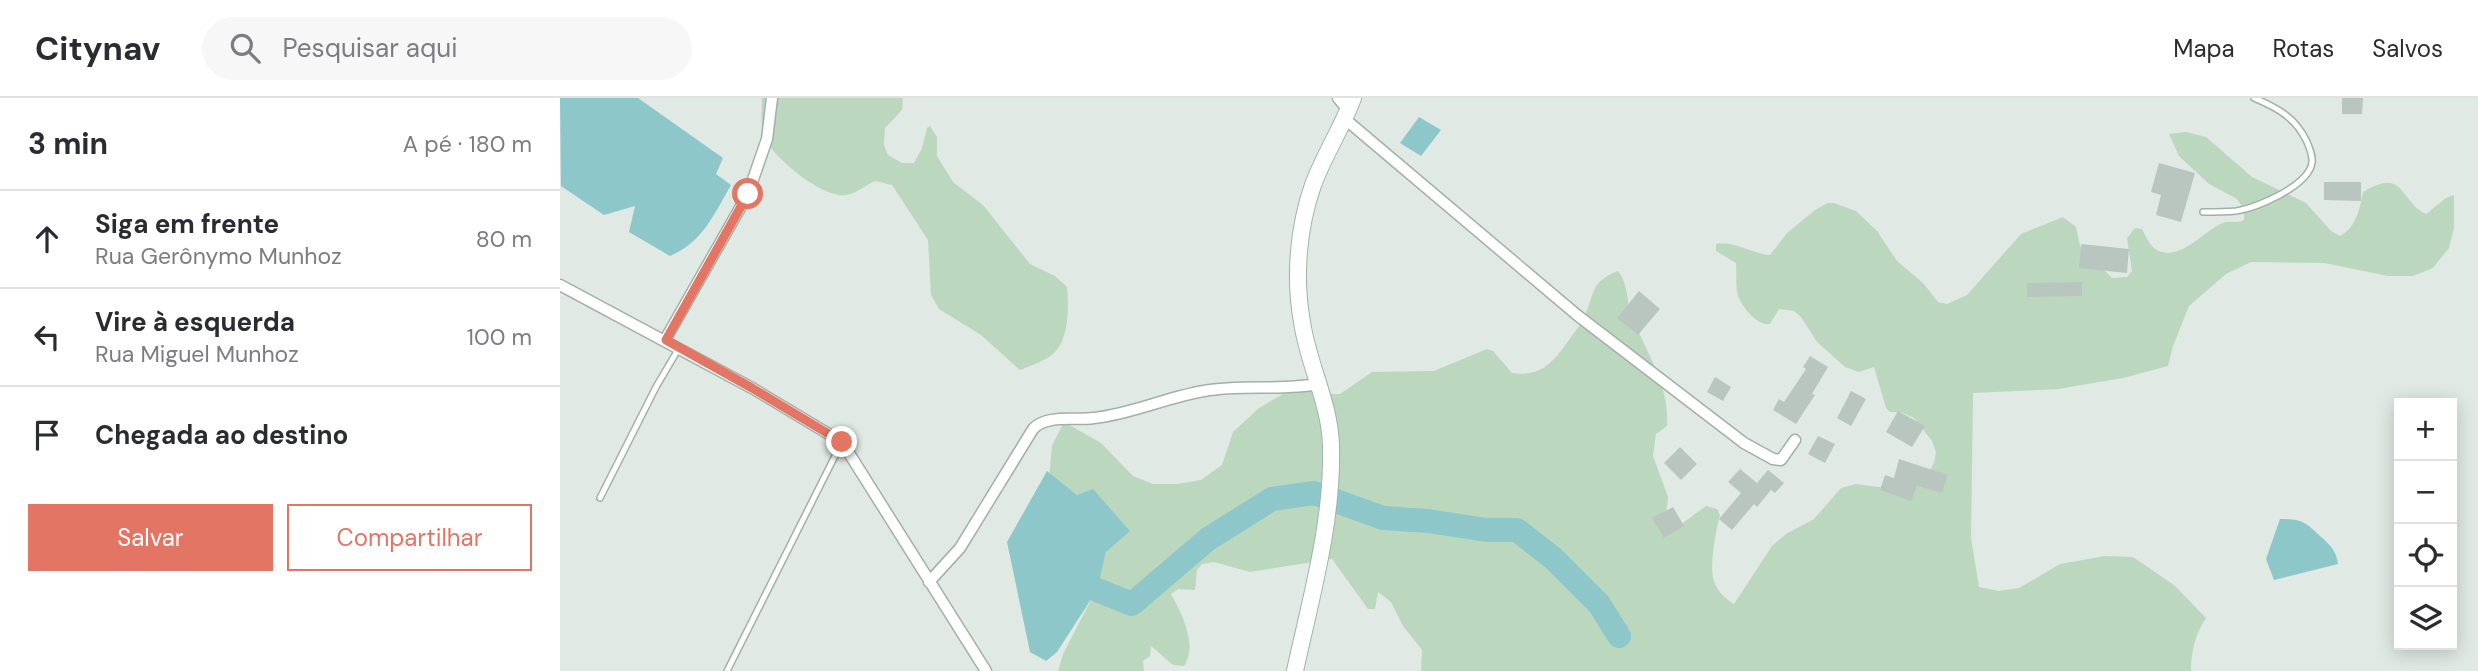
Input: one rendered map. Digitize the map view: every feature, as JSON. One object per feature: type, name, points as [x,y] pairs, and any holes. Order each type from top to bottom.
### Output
[{"type":"street","points":[[666,340],[748,194],[767,139],[772,98]]},
{"type":"street","points":[[1295,671],[1323,545],[1331,492],[1331,443],[1327,409],[1301,321],[1298,278],[1300,235],[1313,185],[1346,106],[1577,315],[1744,443],[1773,459],[1782,460],[1795,440]]},
{"type":"street","points":[[560,285],[666,340],[842,442],[986,671]]},
{"type":"street","points":[[929,582],[960,548],[1039,422],[1048,419],[1058,421],[1096,418],[1205,390],[1318,384]]},
{"type":"lane","points":[[2203,212],[2237,211],[2273,199],[2305,176],[2312,164],[2306,139],[2294,121],[2278,108],[2254,98]]},
{"type":"lane","points":[[600,498],[656,387],[679,348]]},
{"type":"lane","points":[[727,671],[842,442]]},
{"type":"green space","points":[[762,98],[903,98],[902,110],[885,128],[884,145],[888,155],[902,163],[914,163],[930,126],[937,137],[937,156],[953,182],[983,205],[1030,264],[1055,276],[1067,287],[1068,312],[1065,330],[1055,352],[1020,370],[981,335],[939,309],[931,295],[928,240],[892,185],[875,181],[846,195],[836,194],[812,184],[787,165],[769,145],[762,127]]},
{"type":"green space","points":[[2186,132],[2206,137],[2252,177],[2306,203],[2331,231],[2340,236],[2354,223],[2363,192],[2377,185],[2394,184],[2426,214],[2454,195],[2454,228],[2449,248],[2433,268],[2413,276],[2388,276],[2324,263],[2251,262],[2226,274],[2189,306],[2168,366],[2123,378],[2058,389],[1973,393],[1971,538],[1979,587],[1999,591],[2019,588],[2060,564],[2105,556],[2133,557],[2174,585],[2206,618],[2194,643],[2191,671],[1421,671],[1422,650],[1403,626],[1391,602],[1378,592],[1375,609],[1368,609],[1332,559],[1250,572],[1214,562],[1202,564],[1197,570],[1195,590],[1178,589],[1171,594],[1184,620],[1189,639],[1188,658],[1184,666],[1173,665],[1151,646],[1150,656],[1143,661],[1144,671],[1058,671],[1063,654],[1093,596],[1110,540],[1078,495],[1053,483],[1049,478],[1052,446],[1064,422],[1101,443],[1133,476],[1153,484],[1201,480],[1222,465],[1233,432],[1259,408],[1288,391],[1306,388],[1327,394],[1340,394],[1372,372],[1434,371],[1487,349],[1493,351],[1512,373],[1539,370],[1558,355],[1579,326],[1597,285],[1618,271],[1624,282],[1632,317],[1656,370],[1665,398],[1667,426],[1656,434],[1653,456],[1668,497],[1665,522],[1676,528],[1706,506],[1717,509],[1720,515],[1715,537],[1713,578],[1721,593],[1734,604],[1772,546],[1786,534],[1814,519],[1841,488],[1856,484],[1886,488],[1929,472],[1936,452],[1932,441],[1914,418],[1901,412],[1890,412],[1886,408],[1874,367],[1859,372],[1845,367],[1817,342],[1794,311],[1779,309],[1770,324],[1760,322],[1751,315],[1738,296],[1736,263],[1716,251],[1716,244],[1729,244],[1770,255],[1787,233],[1815,210],[1834,203],[1856,211],[1877,231],[1897,261],[1924,284],[1938,302],[1947,304],[1967,295],[2021,234],[2063,217],[2076,227],[2083,260],[2101,267],[2112,278],[2127,277],[2132,271],[2127,238],[2135,228],[2142,229],[2154,248],[2172,253],[2223,223],[2244,220],[2244,210],[2237,199],[2209,184],[2179,156],[2169,134]]},
{"type":"water","points":[[560,98],[638,98],[723,158],[716,174],[731,185],[713,216],[691,243],[670,256],[629,232],[635,206],[604,215],[561,186]]},
{"type":"water","points":[[1419,117],[1441,130],[1421,156],[1400,143]]},
{"type":"water","points":[[1047,471],[1077,495],[1093,489],[1130,531],[1106,552],[1097,590],[1057,652],[1046,661],[1030,652],[1007,542]]},
{"type":"water","points":[[2280,519],[2303,522],[2311,527],[2332,548],[2338,564],[2274,580],[2266,559]]},
{"type":"building","points":[[2342,98],[2363,98],[2362,114],[2342,114]]},
{"type":"building","points":[[2159,163],[2195,173],[2181,222],[2156,215],[2161,195],[2151,192]]},
{"type":"building","points":[[2324,182],[2361,182],[2361,201],[2324,200]]},
{"type":"building","points":[[2081,244],[2129,249],[2127,273],[2079,268]]},
{"type":"building","points":[[2082,282],[2082,296],[2027,297],[2027,283]]},
{"type":"building","points":[[1639,291],[1660,309],[1638,335],[1617,318]]},
{"type":"building","points":[[1810,356],[1828,367],[1812,394],[1815,395],[1796,424],[1773,410],[1779,399],[1784,402],[1806,369],[1803,367]]},
{"type":"building","points":[[1715,377],[1731,387],[1723,401],[1707,392]]},
{"type":"building","points":[[1851,391],[1866,399],[1851,426],[1837,418]]},
{"type":"building","points":[[1898,411],[1925,426],[1912,447],[1886,432]]},
{"type":"building","points":[[1818,436],[1835,444],[1825,463],[1808,454]]},
{"type":"building","points":[[1680,447],[1697,464],[1681,480],[1664,463]]},
{"type":"building","points":[[1899,459],[1948,475],[1942,493],[1917,486],[1911,501],[1880,490],[1885,475],[1894,478]]},
{"type":"building","points":[[1740,469],[1757,483],[1768,470],[1784,483],[1775,493],[1771,490],[1757,507],[1754,504],[1732,530],[1719,519],[1741,493],[1728,482]]},
{"type":"building","points":[[1673,507],[1684,526],[1664,538],[1652,518]]},
{"type":"waterway","points":[[1097,590],[1132,604],[1208,539],[1272,499],[1314,493],[1383,518],[1428,521],[1487,530],[1517,530],[1553,558],[1599,604],[1619,636]]},
{"type":"route","points":[[748,194],[666,340],[842,442]]}]
